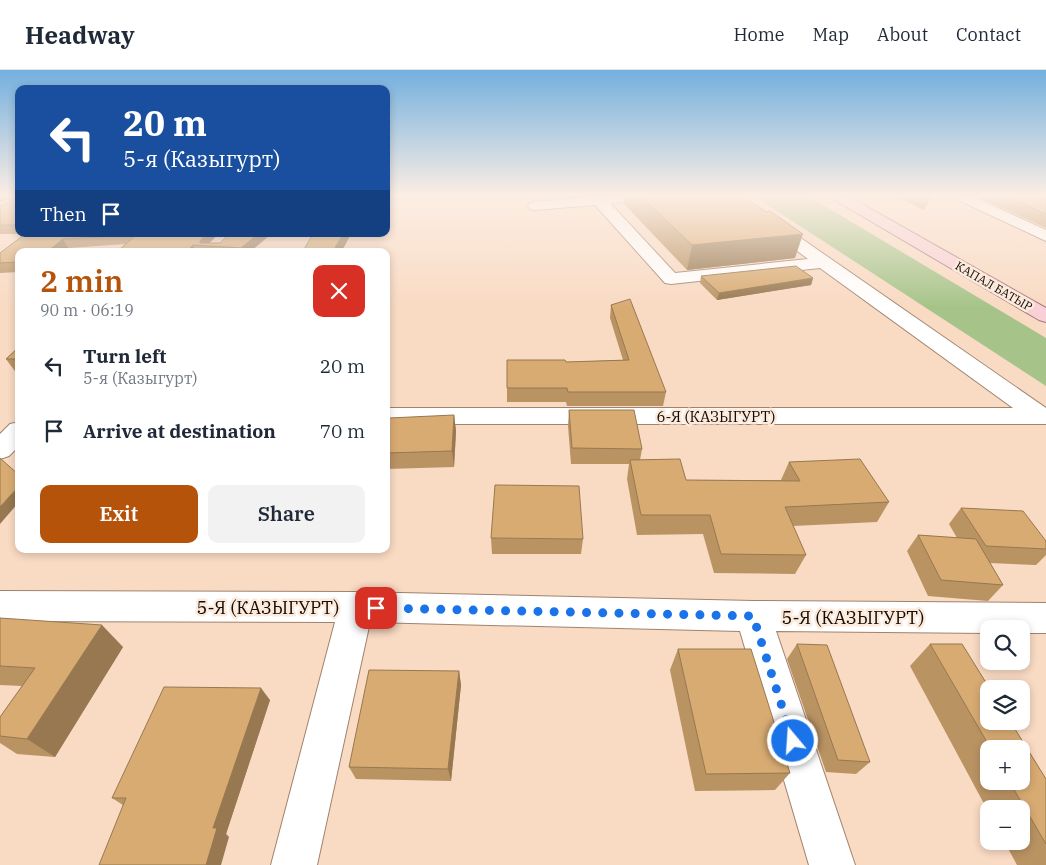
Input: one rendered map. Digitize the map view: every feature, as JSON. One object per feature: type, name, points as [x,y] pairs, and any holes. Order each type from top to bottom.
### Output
[{"type":"main road","name":"КАПАЛ БАТЫР","points":[[902,233],[1046,316]]},
{"type":"street","points":[[629,233],[671,279],[824,262]]},
{"type":"street","points":[[783,233],[1043,416]]},
{"type":"street","name":"6-Я (КАЗЫГУРТ)","points":[[390,416],[1043,416]]},
{"type":"street","points":[[0,424],[15,425]]},
{"type":"street","points":[[0,450],[15,434]]},
{"type":"street","name":"5-Я (КАЗЫГУРТ)","points":[[0,606],[356,607],[753,616],[1046,618]]},
{"type":"street","points":[[294,865],[356,607]]},
{"type":"street","points":[[753,616],[832,865]]},
{"type":"green space","points":[[811,233],[870,233],[1046,338],[1046,386]]},
{"type":"building","points":[[680,233],[803,234],[692,245]]},
{"type":"building","points":[[21,237],[100,237],[63,239],[52,248],[15,248],[15,262],[0,263],[0,253]]},
{"type":"building","points":[[134,237],[203,237],[200,243],[220,243],[226,237],[254,237],[241,248],[193,245],[190,248],[121,248]]},
{"type":"building","points":[[311,237],[341,237],[335,248],[305,248]]},
{"type":"building","points":[[796,266],[813,278],[719,293],[701,276]]},
{"type":"building","points":[[630,299],[666,392],[568,392],[567,388],[507,388],[507,360],[565,360],[566,362],[629,360],[611,305]]},
{"type":"building","points":[[15,351],[15,359],[6,359]]},
{"type":"building","points":[[569,410],[634,410],[642,449],[572,448]]},
{"type":"building","points":[[454,415],[452,451],[390,453],[390,418]]},
{"type":"building","points":[[0,458],[15,471],[15,490],[0,507]]},
{"type":"building","points":[[680,459],[686,480],[800,481],[789,462],[860,459],[889,502],[785,507],[806,555],[721,554],[710,515],[641,515],[630,460]]},
{"type":"building","points":[[495,485],[579,486],[583,539],[491,538]]},
{"type":"building","points":[[961,508],[1023,511],[1046,541],[1046,549],[986,546]]},
{"type":"building","points":[[918,535],[976,539],[1003,585],[941,580]]},
{"type":"building","points":[[0,618],[102,625],[27,739],[0,736],[0,717],[35,668],[0,666]]},
{"type":"building","points":[[797,644],[827,645],[870,762],[838,760]]},
{"type":"building","points":[[930,644],[962,644],[984,680],[980,680],[980,730],[1016,730],[1022,740],[986,740]]},
{"type":"building","points":[[678,649],[751,649],[790,773],[706,774]]},
{"type":"building","points":[[369,670],[459,671],[448,769],[349,767]]},
{"type":"building","points":[[164,687],[261,688],[213,828],[217,828],[206,865],[99,865],[126,798],[112,798]]},
{"type":"building","points":[[1030,753],[1046,779],[1046,844],[1030,817],[1030,800],[1020,800],[1014,790],[1030,790]]},
{"type":"route","points":[[376,608],[753,616],[793,741]]}]
